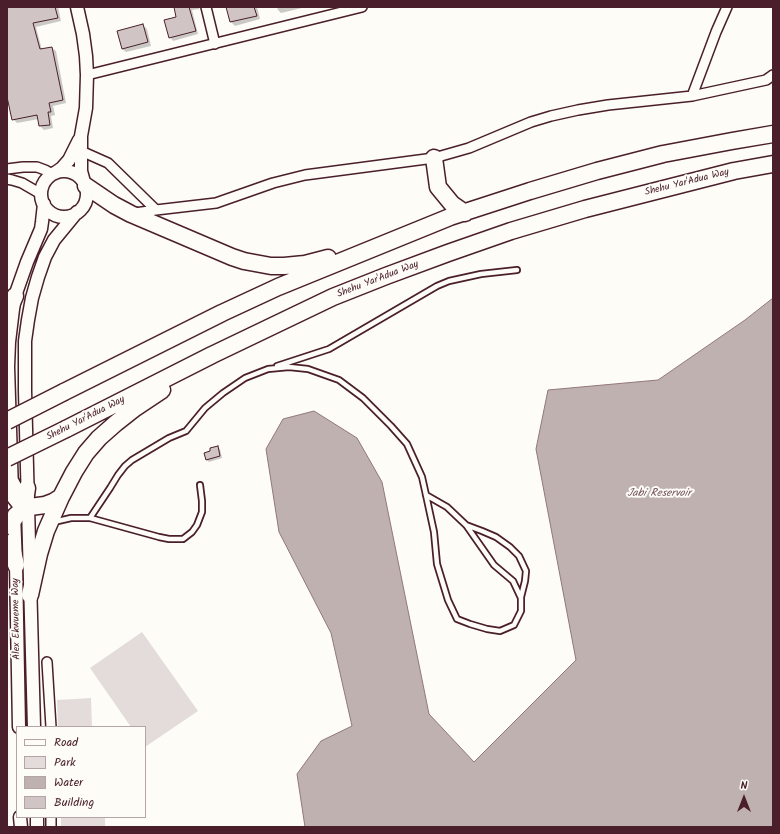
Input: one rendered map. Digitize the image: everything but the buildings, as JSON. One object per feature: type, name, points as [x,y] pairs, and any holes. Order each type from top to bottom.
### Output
[{"type":"highway","points":[[7,421],[222,313],[278,287],[450,217],[530,191],[619,165],[663,154],[773,134]]},
{"type":"highway","points":[[434,158],[438,187],[452,204],[465,213]]},
{"type":"highway","name":"Shehu Yar'Adua Way","points":[[7,458],[212,355],[334,297],[386,276],[448,253],[585,208],[712,177],[773,164]]},
{"type":"highway","points":[[85,184],[114,205],[131,214],[244,261],[271,266],[305,264],[391,241]]},
{"type":"highway","points":[[7,314],[15,296]]},
{"type":"highway","points":[[30,595],[38,554],[51,518],[74,472],[86,453],[99,438],[135,408],[212,355]]},
{"type":"highway","points":[[12,484],[15,497],[19,502],[30,507],[45,505],[61,497]]},
{"type":"highway","points":[[11,523],[26,505],[25,501],[27,488]]},
{"type":"highway","points":[[7,544],[13,551],[16,565]]},
{"type":"street","points":[[7,179],[22,183],[42,199],[48,210],[55,215],[70,216],[83,207],[86,200],[87,194],[82,171],[81,136],[86,108],[87,75],[84,34],[77,7]]},
{"type":"street","points":[[206,7],[215,44]]},
{"type":"street","points":[[87,75],[362,7]]},
{"type":"street","points":[[692,96],[727,7]]},
{"type":"street","points":[[131,214],[216,203],[274,183],[305,175],[434,158],[469,148],[531,122],[551,116],[608,105],[692,96],[766,80],[773,75]]},
{"type":"street","points":[[42,199],[42,186],[46,179],[62,168],[69,160],[81,136]]},
{"type":"street","points":[[81,151],[108,163],[156,210]]},
{"type":"street","points":[[7,169],[23,167],[38,168],[54,173],[69,171],[76,174],[85,184]]},
{"type":"street","name":"Alex Ekwueme Way","points":[[19,726],[16,565],[11,523],[12,484],[8,367],[9,342],[15,296],[41,229],[42,199]]},
{"type":"street","points":[[27,488],[25,341],[29,313],[36,284],[45,257],[54,240],[77,212]]},
{"type":"street","name":"Alex Ekwueme Way","points":[[26,505],[34,726]]},
{"type":"street","points":[[47,662],[51,726]]},
{"type":"lane","points":[[90,518],[125,466],[132,460],[169,438],[186,431],[205,408],[245,378],[329,349],[437,286],[449,281],[481,274],[517,270]]},
{"type":"lane","points":[[268,369],[289,367],[308,369],[339,380],[363,398],[392,426],[407,444],[422,477],[434,532],[438,564],[448,600],[457,619],[487,629],[500,631],[514,625],[521,610],[521,597],[526,571],[519,556],[510,547],[496,537],[466,525]]},
{"type":"lane","points":[[51,518],[58,521],[71,518],[90,518],[159,537],[169,539],[183,538],[192,532],[197,525],[202,512],[200,485]]},
{"type":"lane","points":[[426,495],[447,507],[466,525],[494,566],[513,581],[521,597]]},
{"type":"green space","points":[[142,632],[198,711],[146,746],[146,726],[130,726],[90,668]]},
{"type":"green space","points":[[91,698],[92,726],[58,726],[57,700]]},
{"type":"green space","points":[[61,818],[105,818],[105,827],[61,827]]},
{"type":"water","name":"Jabi Reservoir","points":[[773,298],[773,827],[305,827],[297,774],[321,741],[352,726],[331,633],[279,532],[266,449],[283,419],[314,411],[357,438],[382,482],[429,714],[474,762],[576,660],[536,449],[548,390],[658,380],[745,320]]}]
